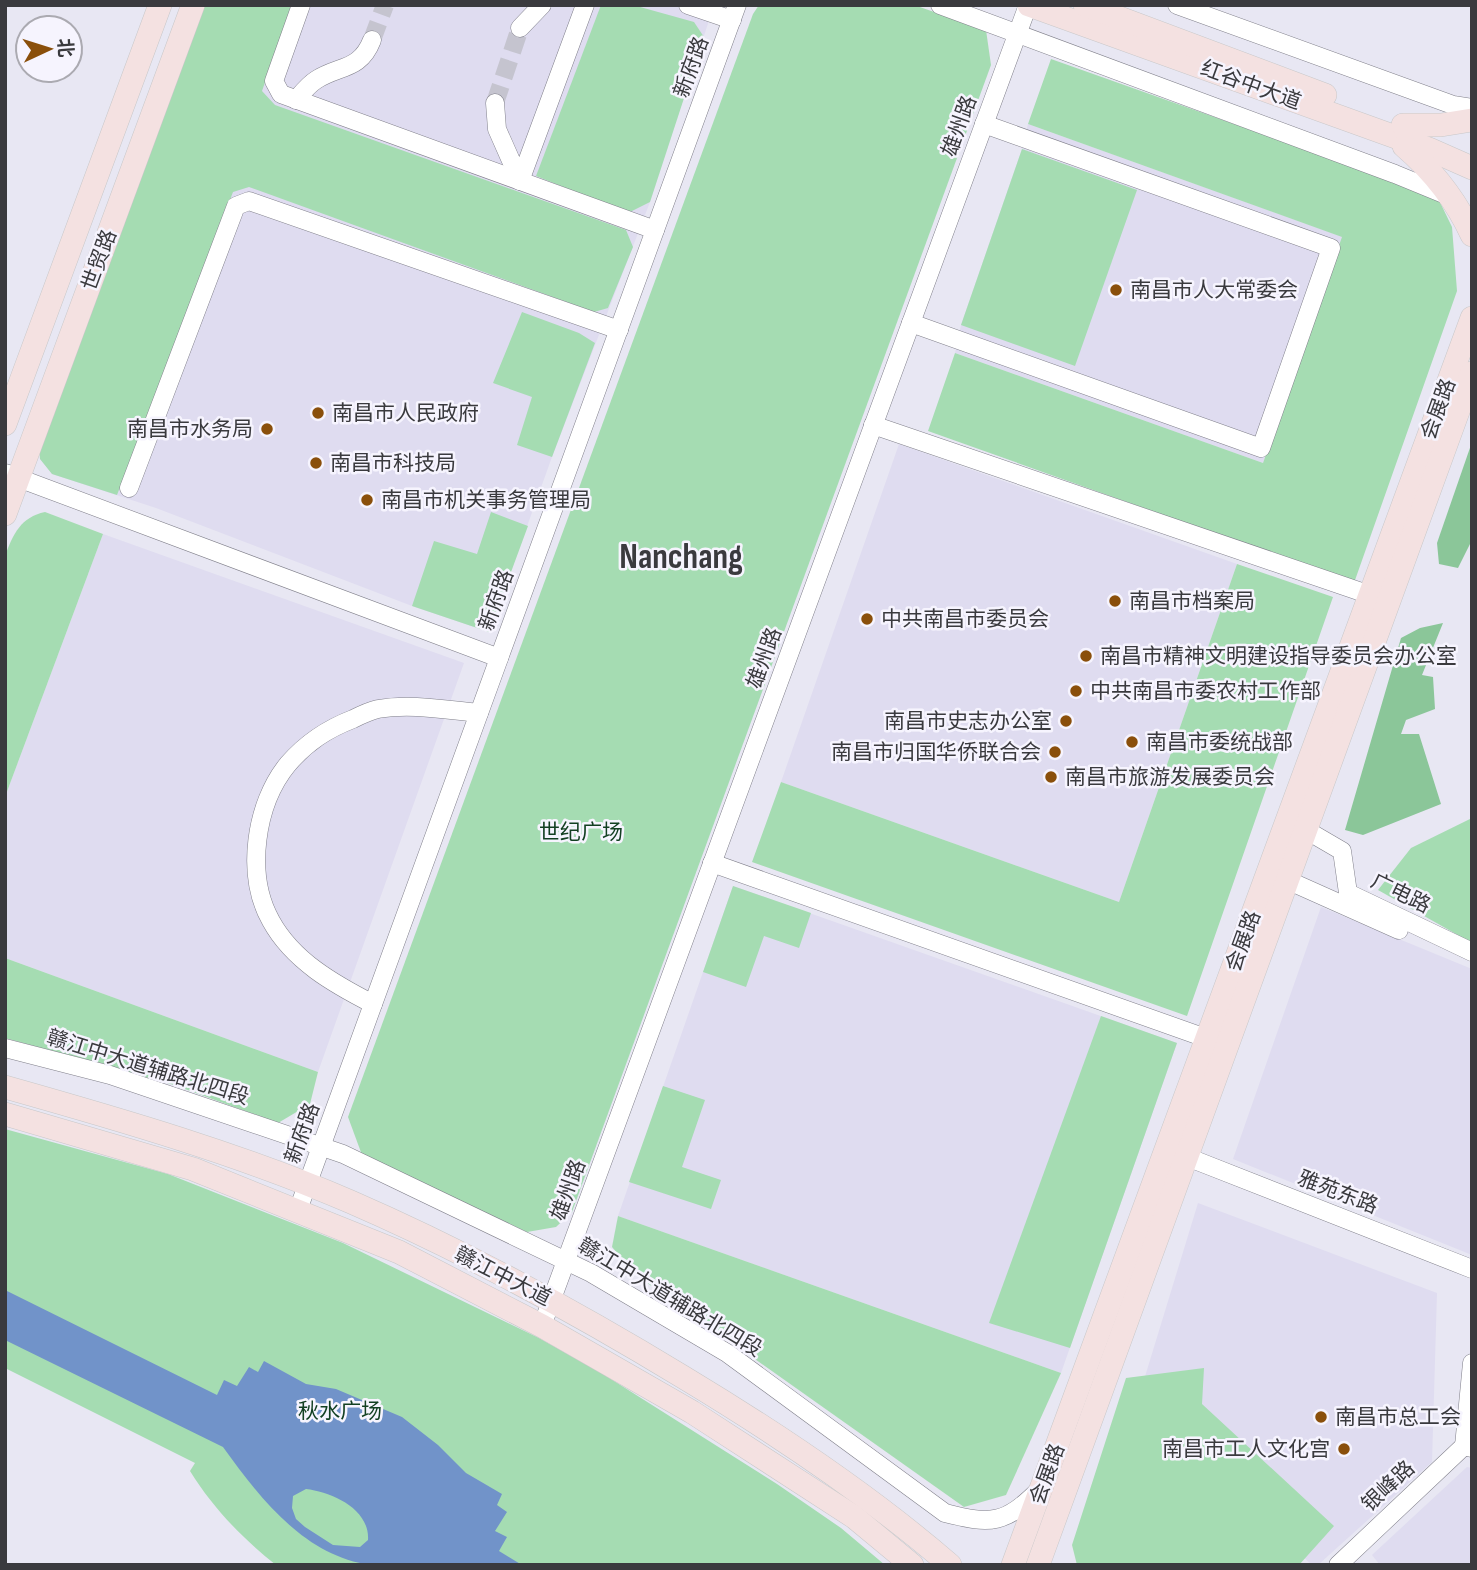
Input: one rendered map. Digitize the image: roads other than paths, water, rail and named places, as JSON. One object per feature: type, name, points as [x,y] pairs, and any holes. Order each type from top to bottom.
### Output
[{"type":"main road","name":"世贸路","points":[[7,416],[160,5]]},
{"type":"main road","name":"世贸路","points":[[5,514],[12,476],[193,5]]},
{"type":"main road","name":"红谷中大道","points":[[1028,5],[1399,131],[1472,151]]},
{"type":"main road","name":"红谷中大道","points":[[1085,5],[1399,131],[1472,168]]},
{"type":"main road","points":[[1472,120],[1399,131],[1452,198],[1472,235]]},
{"type":"main road","name":"会展路","points":[[1038,1565],[1187,1157],[1217,1042],[1306,830],[1379,598],[1472,318]]},
{"type":"main road","name":"会展路","points":[[1013,1565],[1217,1042],[1379,598],[1472,373]]},
{"type":"main road","name":"赣江中大道","points":[[5,1087],[215,1151],[307,1185],[351,1202],[492,1268],[618,1337],[751,1418],[836,1476],[950,1565]]},
{"type":"main road","name":"赣江中大道","points":[[5,1114],[192,1169],[399,1252],[542,1326],[692,1412],[855,1517],[912,1565]]},
{"type":"street","points":[[301,5],[274,81],[281,94],[655,230]]},
{"type":"street","points":[[520,28],[542,5]]},
{"type":"street","points":[[520,181],[585,5]]},
{"type":"street","points":[[688,5],[735,13]]},
{"type":"street","points":[[940,5],[1395,174],[1452,198]]},
{"type":"street","name":"雄州路","points":[[542,1326],[1028,5]]},
{"type":"street","points":[[1177,5],[1454,105],[1472,108]]},
{"type":"street","name":"新府路","points":[[298,1210],[735,13]]},
{"type":"street","points":[[296,100],[314,81],[347,68],[366,54],[372,40]]},
{"type":"street","points":[[495,103],[497,129],[520,181]]},
{"type":"street","points":[[911,323],[1261,448],[1332,248],[984,124]]},
{"type":"street","points":[[129,488],[236,206],[250,201],[619,330]]},
{"type":"street","points":[[873,425],[1379,598]]},
{"type":"street","points":[[12,476],[499,658]]},
{"type":"street","points":[[373,1004],[327,980],[294,950],[271,921],[259,890],[256,854],[263,815],[272,790],[287,766],[322,733],[376,709],[406,706],[479,713]]},
{"type":"street","name":"广电路","points":[[1306,830],[1342,851],[1348,893],[1472,952]]},
{"type":"street","points":[[712,863],[1217,1042]]},
{"type":"street","name":"广电路","points":[[1287,880],[1472,962]]},
{"type":"street","name":"赣江中大道辅路北四段","points":[[5,1048],[110,1075],[343,1154],[591,1272],[727,1353],[945,1513],[975,1521],[993,1520],[1017,1511],[1042,1487]]},
{"type":"street","name":"雅苑东路","points":[[1187,1157],[1472,1269]]},
{"type":"street","points":[[1468,1447],[1472,1363]]},
{"type":"street","name":"银峰路","points":[[1338,1565],[1468,1447]]},
{"type":"street","points":[[1049,1536],[1050,1565]]},
{"type":"water","points":[[5,1290],[217,1395],[224,1380],[237,1386],[249,1367],[258,1372],[264,1361],[306,1384],[336,1389],[402,1417],[438,1445],[466,1473],[502,1494],[497,1505],[507,1512],[495,1531],[507,1537],[499,1551],[522,1565],[377,1566],[347,1559],[325,1550],[304,1537],[268,1504],[223,1447],[5,1340]],"holes":[[[306,1489],[338,1498],[356,1511],[363,1519],[368,1540],[360,1547],[333,1545],[296,1519],[292,1508],[293,1496]]]},
{"type":"tunnel","points":[[372,40],[385,5]]},
{"type":"tunnel","points":[[495,103],[520,28]]},
{"type":"place","name":"南昌市人大常委会","points":[[1116,290]]},
{"type":"place","name":"南昌市人民政府","points":[[318,413]]},
{"type":"place","name":"南昌市水务局","points":[[267,429]]},
{"type":"place","name":"南昌市科技局","points":[[316,463]]},
{"type":"place","name":"南昌市机关事务管理局","points":[[367,500]]},
{"type":"place","name":"南昌市档案局","points":[[1115,601]]},
{"type":"place","name":"中共南昌市委员会","points":[[867,619]]},
{"type":"place","name":"南昌市精神文明建设指导委员会办公室","points":[[1086,656]]},
{"type":"place","name":"中共南昌市委农村工作部","points":[[1076,691]]},
{"type":"place","name":"南昌市史志办公室","points":[[1066,721]]},
{"type":"place","name":"南昌市委统战部","points":[[1132,742]]},
{"type":"place","name":"南昌市归国华侨联合会","points":[[1055,752]]},
{"type":"place","name":"南昌市旅游发展委员会","points":[[1051,777]]},
{"type":"place","name":"南昌市总工会","points":[[1321,1417]]},
{"type":"place","name":"南昌市工人文化宫","points":[[1344,1449]]},
{"type":"district","name":"Nanchang","points":[[681,556]]},
{"type":"park label","name":"世纪广场","points":[[581,832]]},
{"type":"park label","name":"秋水广场","points":[[340,1411]]}]
